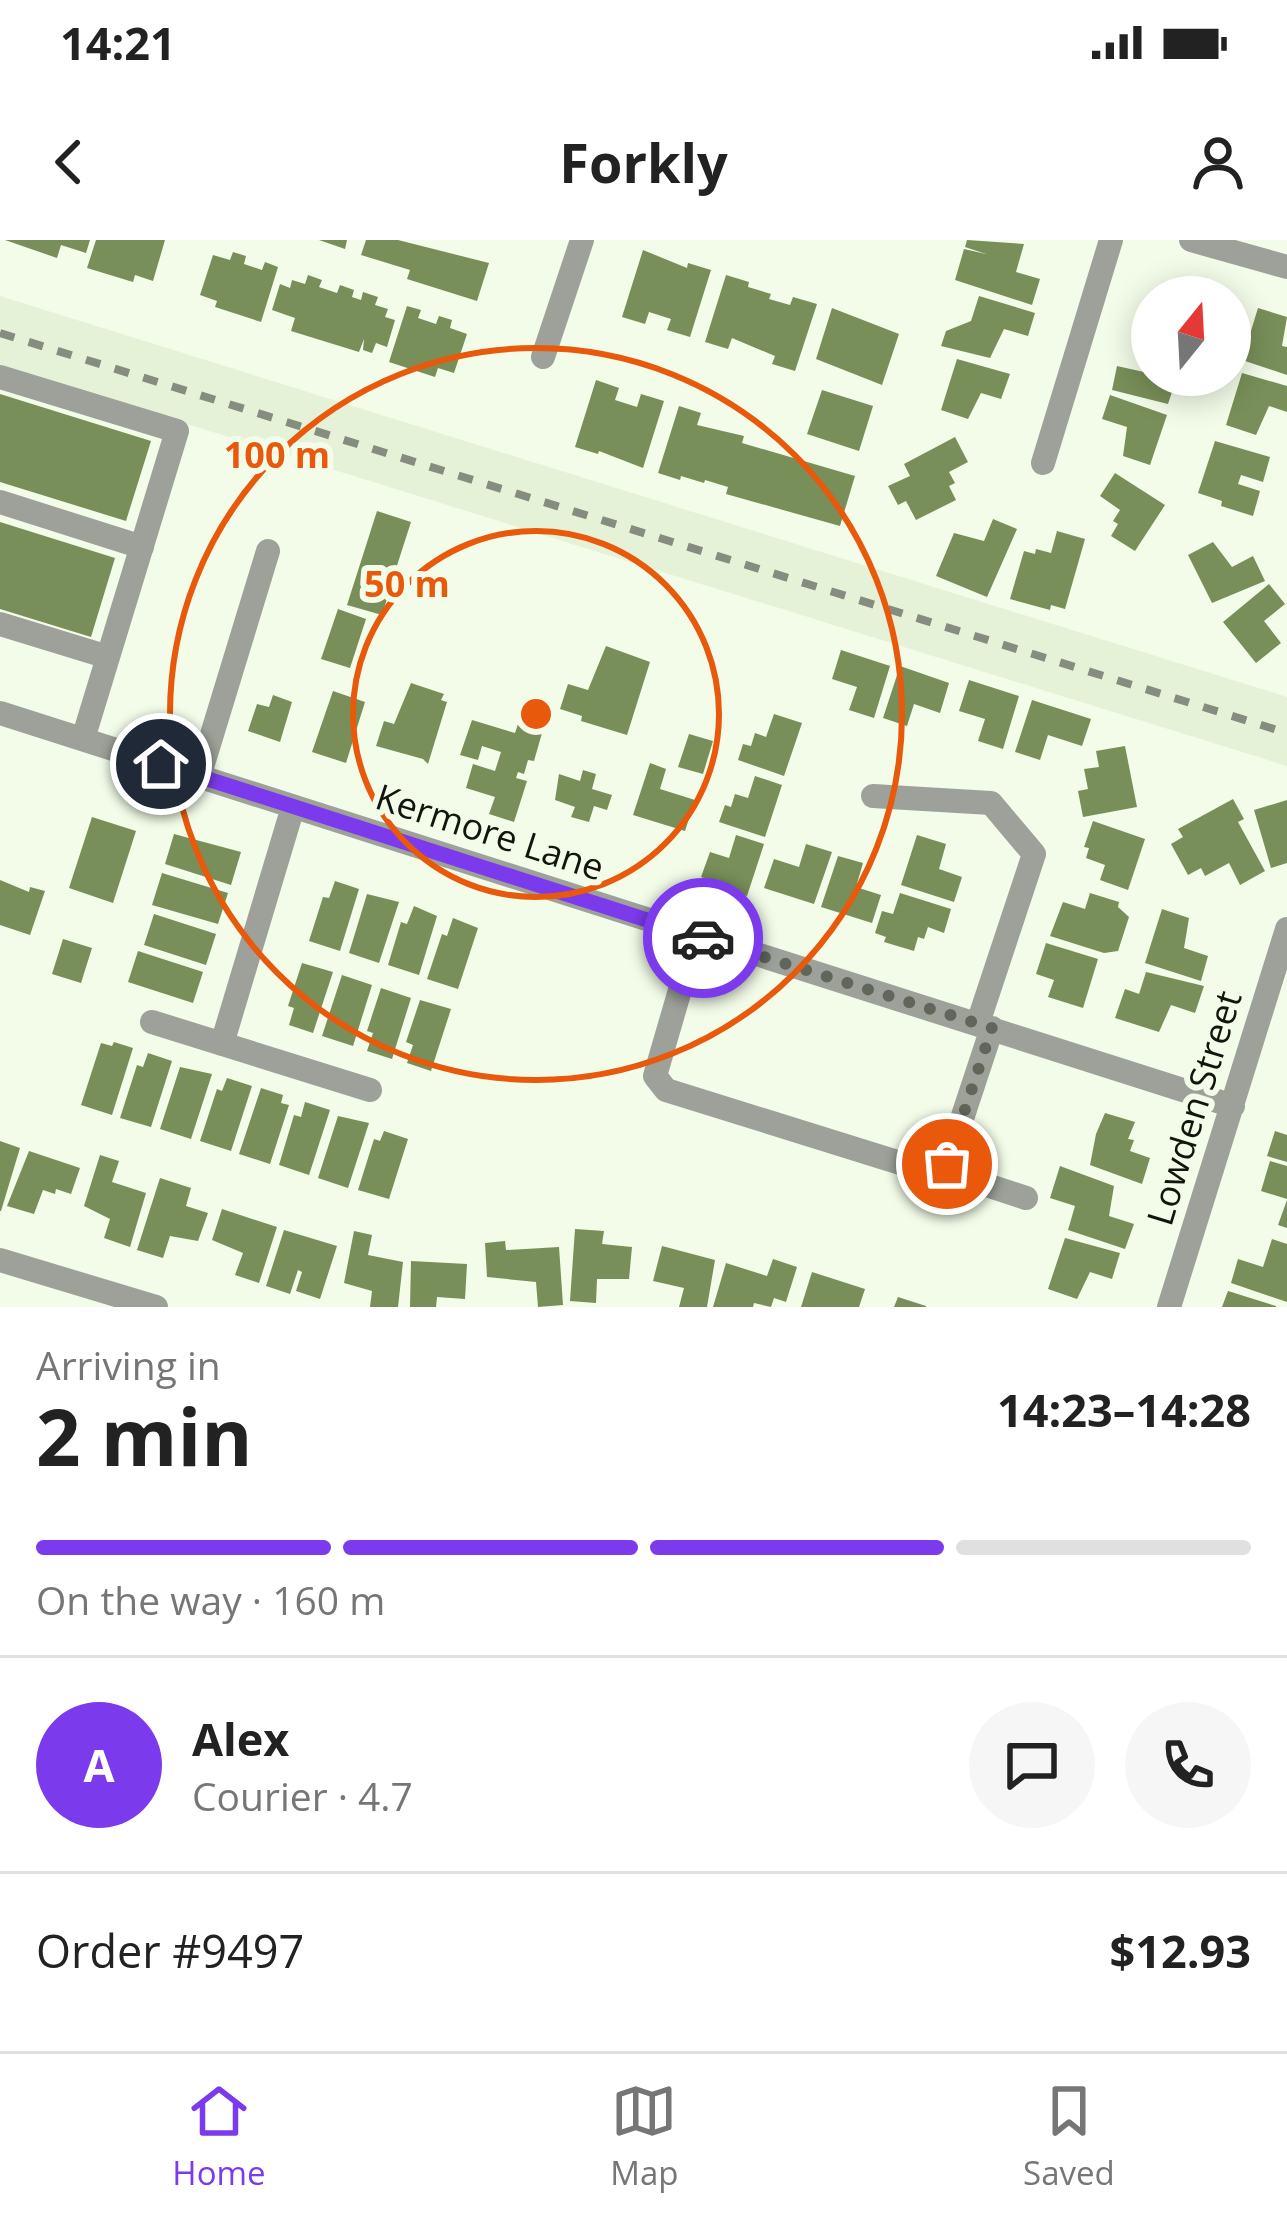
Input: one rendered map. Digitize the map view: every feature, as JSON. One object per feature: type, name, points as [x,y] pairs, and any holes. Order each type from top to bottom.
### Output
[{"type":"street","points":[[543,357],[582,240]]},
{"type":"street","points":[[1043,463],[1111,240]]},
{"type":"street","points":[[1191,240],[1287,267]]},
{"type":"street","points":[[0,377],[177,431],[83,739]]},
{"type":"street","points":[[0,502],[142,547]]},
{"type":"street","points":[[200,777],[268,551]]},
{"type":"street","points":[[0,624],[108,657]]},
{"type":"street","name":"Kermore Lane","points":[[0,712],[1233,1106]]},
{"type":"street","points":[[696,935],[655,1076],[658,1084],[926,1171],[947,1164],[1034,854],[991,803],[873,796]]},
{"type":"street","points":[[222,1044],[293,807]]},
{"type":"street","name":"Lowden Street","points":[[1169,1307],[1287,929]]},
{"type":"street","points":[[152,1022],[370,1090]]},
{"type":"street","points":[[938,1169],[1026,1198]]},
{"type":"street","points":[[0,1260],[155,1307]]},
{"type":"shaded area","points":[[0,296],[1287,697],[1287,766],[0,366]]},
{"type":"building","points":[[5,240],[90,240],[86,253],[61,245],[57,258]]},
{"type":"building","points":[[96,240],[165,240],[153,281],[135,275],[133,282],[87,268]]},
{"type":"building","points":[[319,240],[347,240],[345,249]]},
{"type":"building","points":[[366,240],[398,240],[489,263],[477,301],[407,279],[410,270],[361,255]]},
{"type":"building","points":[[967,240],[1024,244],[1016,272],[1040,279],[1032,305],[955,280],[964,249],[986,254],[965,247]]},
{"type":"building","points":[[643,250],[687,268],[688,263],[711,270],[690,337],[667,330],[671,319],[649,312],[645,324],[622,317]]},
{"type":"building","points":[[233,252],[246,256],[244,264],[262,270],[265,262],[278,267],[261,322],[215,307],[217,301],[200,295],[213,255],[230,260]]},
{"type":"building","points":[[308,275],[322,280],[319,287],[337,293],[340,285],[354,290],[352,297],[361,300],[363,292],[378,297],[375,305],[388,309],[385,317],[395,320],[387,347],[376,343],[372,353],[363,350],[364,339],[359,352],[291,331],[295,318],[272,310],[280,284],[290,288],[292,280],[305,284]]},
{"type":"building","points":[[726,275],[771,294],[769,299],[790,305],[793,297],[817,304],[795,371],[772,364],[775,356],[732,338],[728,349],[705,342]]},
{"type":"building","points":[[979,296],[1035,313],[1028,336],[1004,329],[990,358],[941,346],[946,331],[971,321]]},
{"type":"building","points":[[407,306],[421,310],[418,318],[436,324],[439,316],[452,320],[450,328],[467,334],[454,373],[438,368],[435,377],[389,362]]},
{"type":"building","points":[[832,308],[899,334],[882,385],[816,359]]},
{"type":"building","points":[[1258,308],[1287,317],[1282,346],[1287,347],[1287,375],[1251,363],[1251,331]]},
{"type":"building","points":[[957,359],[1010,374],[1001,399],[981,393],[968,419],[941,410]]},
{"type":"building","points":[[1117,366],[1131,369],[1131,395],[1112,390]]},
{"type":"building","points":[[1251,376],[1287,386],[1287,412],[1269,406],[1256,435],[1226,425],[1235,396],[1251,396]]},
{"type":"building","points":[[596,380],[619,388],[615,400],[637,407],[641,394],[664,401],[643,468],[575,447]]},
{"type":"building","points":[[822,390],[873,406],[859,451],[807,434]]},
{"type":"building","points":[[0,394],[151,441],[126,521],[0,482]]},
{"type":"building","points":[[1110,395],[1167,415],[1150,465],[1123,456],[1127,427],[1102,419]]},
{"type":"building","points":[[1136,396],[1171,396],[1168,404]]},
{"type":"building","points":[[679,406],[701,413],[697,425],[744,436],[742,443],[855,476],[840,526],[726,494],[728,487],[705,480],[681,476],[680,480],[658,473]]},
{"type":"building","points":[[955,437],[968,462],[949,472],[956,500],[916,520],[906,501],[898,505],[888,486],[910,476],[904,464]]},
{"type":"building","points":[[1215,441],[1270,457],[1263,482],[1241,475],[1238,484],[1260,491],[1253,516],[1198,493]]},
{"type":"building","points":[[1115,473],[1165,505],[1135,551],[1111,536],[1120,510],[1100,496]]},
{"type":"building","points":[[377,511],[411,522],[392,581],[396,582],[391,600],[387,599],[382,615],[347,605]]},
{"type":"building","points":[[993,519],[1017,529],[987,597],[936,576],[954,533],[984,541]]},
{"type":"building","points":[[0,522],[115,558],[91,637],[0,609]]},
{"type":"building","points":[[1057,531],[1085,539],[1065,609],[1051,605],[1050,610],[1010,599],[1024,551],[1051,553]]},
{"type":"building","points":[[1213,542],[1232,567],[1253,556],[1265,581],[1212,603],[1188,555]]},
{"type":"building","points":[[1269,584],[1285,604],[1264,621],[1281,643],[1256,663],[1223,622]]},
{"type":"building","points":[[338,609],[366,619],[350,668],[321,659]]},
{"type":"building","points":[[606,646],[650,662],[627,735],[560,709],[568,684],[588,690]]},
{"type":"building","points":[[841,650],[890,666],[874,718],[849,710],[857,687],[832,679]]},
{"type":"building","points":[[900,666],[949,683],[940,713],[914,704],[907,726],[883,718]]},
{"type":"building","points":[[969,680],[1019,696],[1003,749],[978,741],[985,719],[959,711]]},
{"type":"building","points":[[411,683],[444,694],[441,700],[447,702],[428,764],[376,746],[384,721],[394,724]]},
{"type":"building","points":[[333,691],[365,702],[346,763],[312,752]]},
{"type":"building","points":[[273,695],[292,702],[280,742],[248,731],[257,704],[269,707]]},
{"type":"building","points":[[527,697],[550,705],[534,761],[528,760],[524,774],[518,772],[516,778],[527,781],[514,822],[489,814],[495,797],[466,788],[473,764],[495,771],[501,752],[482,746],[478,760],[460,755],[472,720],[515,733]]},
{"type":"building","points":[[1032,700],[1091,719],[1082,746],[1048,735],[1040,760],[1015,752]]},
{"type":"building","points":[[774,714],[802,723],[784,776],[738,760],[743,744],[751,746],[755,733],[766,737]]},
{"type":"building","points":[[689,734],[713,741],[703,774],[678,767]]},
{"type":"building","points":[[1125,746],[1137,807],[1083,817],[1078,791],[1088,789],[1084,769],[1099,767],[1096,751]]},
{"type":"building","points":[[650,763],[666,769],[660,789],[695,800],[685,831],[633,815]]},
{"type":"building","points":[[583,770],[596,774],[592,789],[612,795],[607,810],[594,806],[589,822],[571,817],[575,807],[555,800],[559,774],[580,781]]},
{"type":"building","points":[[755,776],[782,785],[765,837],[719,822],[735,794],[748,798]]},
{"type":"building","points":[[1233,799],[1244,819],[1238,822],[1265,871],[1240,885],[1229,863],[1205,876],[1201,868],[1188,875],[1171,844],[1183,837],[1178,829]]},
{"type":"building","points":[[1287,800],[1287,863],[1271,868],[1254,810]]},
{"type":"building","points":[[92,817],[136,831],[113,903],[69,888]]},
{"type":"building","points":[[1093,821],[1145,839],[1128,890],[1100,880],[1105,865],[1086,858],[1089,848],[1084,847]]},
{"type":"building","points":[[174,834],[241,852],[231,885],[165,864]]},
{"type":"building","points":[[736,835],[764,844],[747,896],[712,887],[713,881],[701,877],[710,852],[729,858]]},
{"type":"building","points":[[917,835],[946,844],[939,869],[962,877],[954,902],[901,885]]},
{"type":"building","points":[[806,844],[832,852],[814,904],[764,888],[774,859],[799,867]]},
{"type":"building","points":[[838,856],[863,863],[856,887],[881,895],[872,923],[821,907]]},
{"type":"building","points":[[162,873],[228,893],[218,924],[152,905]]},
{"type":"building","points":[[0,880],[29,892],[30,887],[45,891],[30,935],[0,925]]},
{"type":"building","points":[[335,881],[359,889],[340,951],[309,941],[323,897],[329,898]]},
{"type":"building","points":[[900,893],[951,909],[944,933],[928,927],[914,951],[884,942],[886,937],[875,933],[882,911],[893,914]]},
{"type":"building","points":[[1090,893],[1119,902],[1118,907],[1129,917],[1118,951],[1104,953],[1050,936],[1063,902],[1085,909]]},
{"type":"building","points":[[367,894],[399,902],[379,963],[349,953]]},
{"type":"building","points":[[414,906],[437,916],[419,975],[388,965],[401,922],[407,924]]},
{"type":"building","points":[[1162,909],[1189,918],[1184,948],[1208,956],[1201,981],[1145,963]]},
{"type":"building","points":[[154,914],[216,934],[206,965],[144,945]]},
{"type":"building","points":[[453,918],[478,928],[458,989],[427,979],[442,934],[447,936]]},
{"type":"building","points":[[63,939],[92,948],[81,983],[52,974]]},
{"type":"building","points":[[1046,943],[1098,959],[1083,1008],[1048,997],[1054,980],[1036,974]]},
{"type":"building","points":[[138,951],[203,972],[193,1003],[128,982]]},
{"type":"building","points":[[302,963],[333,972],[313,1033],[289,1025],[294,1008],[288,1006]]},
{"type":"building","points":[[1146,972],[1204,986],[1195,1013],[1171,1005],[1159,1032],[1115,1018],[1125,989],[1139,994]]},
{"type":"building","points":[[342,975],[372,985],[353,1046],[322,1036]]},
{"type":"building","points":[[381,988],[411,998],[392,1059],[367,1051],[373,1033],[367,1031]]},
{"type":"building","points":[[420,1000],[451,1009],[431,1071],[407,1063],[413,1045],[406,1042]]},
{"type":"building","points":[[114,1042],[133,1048],[112,1115],[81,1105],[101,1043],[112,1046]]},
{"type":"building","points":[[148,1053],[172,1061],[151,1127],[120,1118],[137,1065],[143,1067]]},
{"type":"building","points":[[180,1067],[212,1074],[191,1139],[160,1129]]},
{"type":"building","points":[[227,1078],[252,1086],[231,1151],[200,1141],[217,1089],[222,1091]]},
{"type":"building","points":[[261,1088],[283,1095],[281,1103],[289,1105],[270,1164],[239,1154]]},
{"type":"building","points":[[305,1102],[330,1110],[309,1175],[279,1165],[294,1115],[301,1117]]},
{"type":"building","points":[[1105,1113],[1135,1122],[1128,1139],[1134,1140],[1130,1151],[1150,1158],[1142,1184],[1090,1165]]},
{"type":"building","points":[[338,1116],[369,1123],[348,1188],[318,1178]]},
{"type":"building","points":[[384,1131],[408,1139],[389,1199],[358,1190],[374,1139],[380,1141]]},
{"type":"building","points":[[1275,1131],[1287,1135],[1287,1162],[1267,1156]]},
{"type":"building","points":[[0,1141],[20,1148],[1,1211],[0,1211]]},
{"type":"building","points":[[29,1151],[80,1168],[71,1194],[43,1190],[34,1214],[7,1206]]},
{"type":"building","points":[[100,1155],[119,1161],[112,1182],[146,1193],[130,1247],[104,1238],[110,1219],[84,1206]]},
{"type":"building","points":[[1270,1161],[1287,1166],[1287,1199],[1261,1191]]},
{"type":"building","points":[[1060,1166],[1114,1186],[1109,1216],[1134,1224],[1125,1249],[1068,1230],[1075,1206],[1050,1198]]},
{"type":"building","points":[[160,1178],[191,1188],[186,1206],[208,1213],[198,1241],[170,1236],[163,1258],[137,1250]]},
{"type":"building","points":[[1287,1200],[1287,1228],[1278,1225]]},
{"type":"building","points":[[222,1209],[277,1227],[259,1283],[235,1275],[243,1253],[212,1240]]},
{"type":"building","points":[[575,1229],[604,1231],[602,1244],[632,1247],[629,1279],[597,1279],[596,1303],[570,1301]]},
{"type":"building","points":[[284,1230],[337,1246],[320,1299],[296,1291],[302,1272],[298,1270],[290,1294],[266,1286]]},
{"type":"building","points":[[354,1231],[372,1235],[368,1255],[403,1262],[398,1307],[370,1307],[372,1291],[344,1283]]},
{"type":"building","points":[[1065,1238],[1120,1253],[1112,1279],[1090,1272],[1077,1299],[1048,1289]]},
{"type":"building","points":[[1272,1239],[1287,1244],[1287,1302],[1231,1283],[1238,1259],[1263,1267]]},
{"type":"building","points":[[505,1241],[506,1250],[559,1247],[563,1305],[538,1307],[536,1282],[487,1277],[485,1243]]},
{"type":"building","points":[[662,1246],[715,1260],[707,1307],[679,1307],[684,1288],[653,1281]]},
{"type":"building","points":[[773,1259],[797,1267],[786,1302],[774,1298],[771,1307],[754,1303],[753,1307],[713,1307],[726,1263],[767,1276]]},
{"type":"building","points":[[411,1261],[467,1264],[465,1299],[437,1297],[436,1307],[410,1307]]},
{"type":"building","points":[[812,1272],[865,1289],[859,1307],[801,1307]]},
{"type":"building","points":[[1228,1291],[1276,1306],[1276,1307],[1222,1307]]},
{"type":"building","points":[[898,1297],[926,1306],[926,1307],[894,1307]]},
{"type":"railway","points":[[0,333],[1287,733]]},
{"type":"way so far","points":[[703,938],[992,1028],[947,1164]]},
{"type":"route","points":[[161,764],[703,938]]}]
